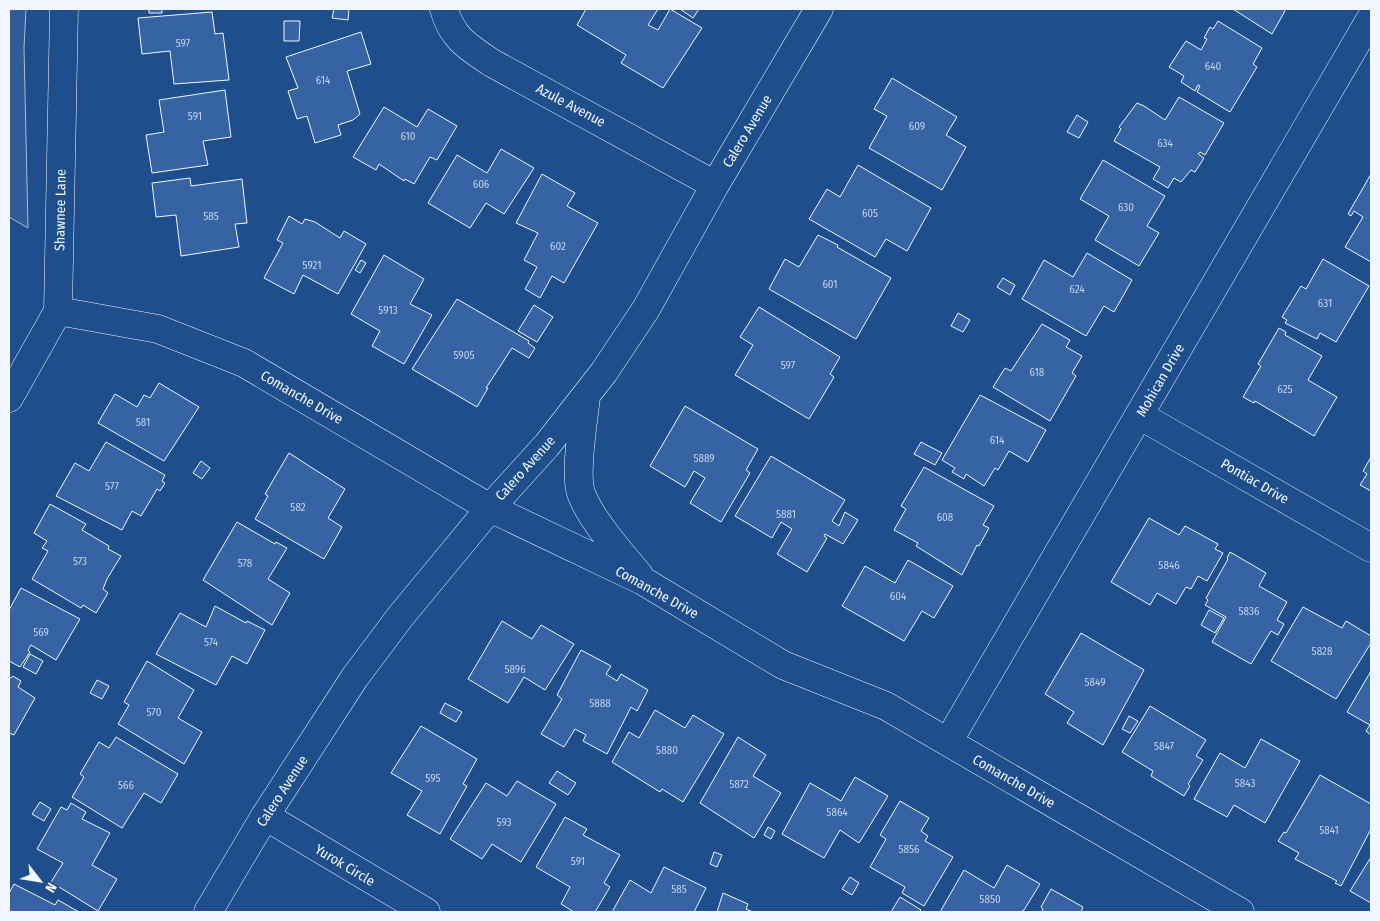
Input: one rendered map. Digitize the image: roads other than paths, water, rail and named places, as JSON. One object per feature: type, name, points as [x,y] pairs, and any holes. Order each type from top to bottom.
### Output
[{"type":"street","name":"Shawnee Lane","points":[[9,398],[58,311],[64,9]]},
{"type":"street","name":"Azule Avenue","points":[[444,9],[448,25],[464,45],[492,63],[716,185]]},
{"type":"street","name":"Calero Avenue","points":[[208,912],[265,816],[355,677],[400,617],[490,508],[547,445],[586,396],[646,309],[819,9]]},
{"type":"street","name":"Mohican Drive","points":[[948,742],[1371,18]]},
{"type":"street","name":"Comanche Drive","points":[[58,311],[158,329],[244,363],[490,508],[643,581],[783,664],[886,706],[1240,912]]},
{"type":"street","points":[[586,396],[579,467],[581,492],[604,532],[643,581]]},
{"type":"street","name":"Pontiac Drive","points":[[1139,415],[1371,548]]},
{"type":"street","name":"Yurok Circle","points":[[265,816],[426,912]]}]
